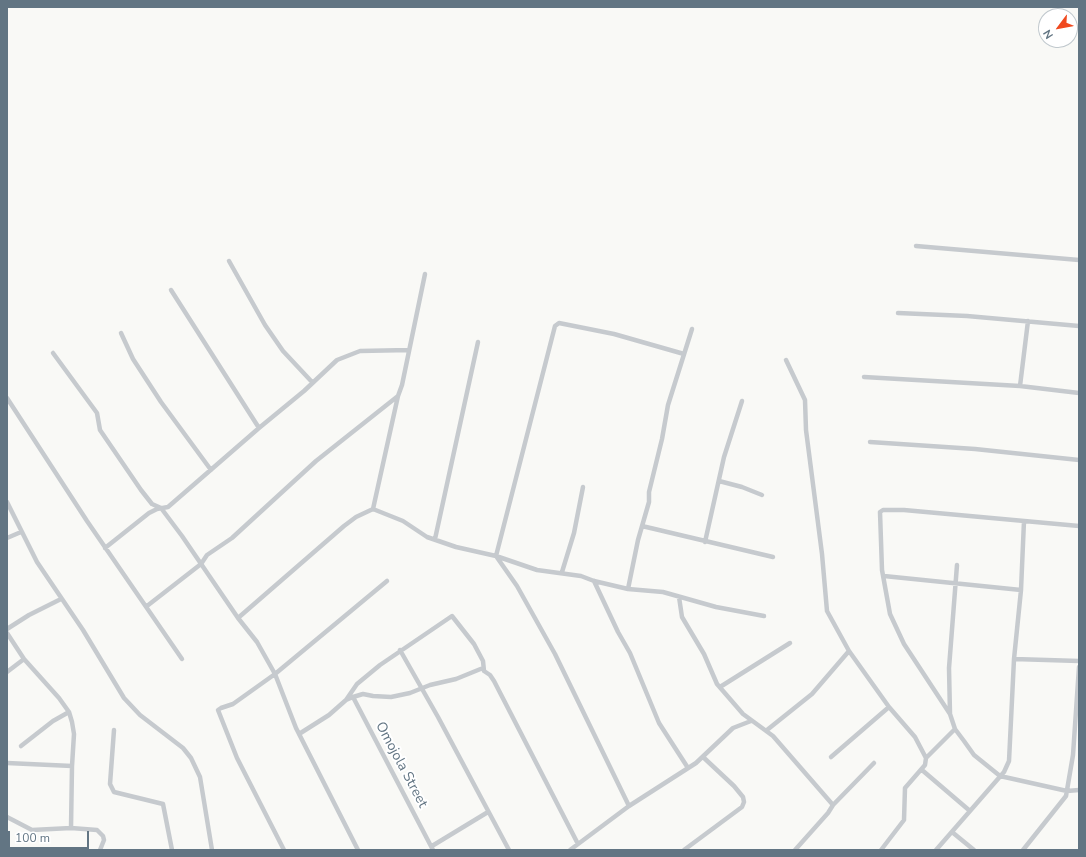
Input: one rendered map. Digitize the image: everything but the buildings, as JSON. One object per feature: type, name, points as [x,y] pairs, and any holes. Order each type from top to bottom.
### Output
[{"type":"street","points":[[916,246],[1079,260]]},
{"type":"street","points":[[229,261],[265,325],[283,351],[312,382]]},
{"type":"street","points":[[373,509],[398,396],[410,350],[425,274]]},
{"type":"street","points":[[171,290],[259,428]]},
{"type":"street","points":[[898,313],[1028,321],[1079,326]]},
{"type":"street","points":[[1020,386],[1028,321]]},
{"type":"street","points":[[629,806],[555,654],[517,586],[496,556],[555,326],[559,323],[614,334],[684,354]]},
{"type":"street","points":[[628,589],[638,540],[649,502],[650,487],[662,439],[668,405],[692,329]]},
{"type":"street","points":[[121,334],[133,359],[211,470]]},
{"type":"street","points":[[435,539],[478,342]]},
{"type":"street","points":[[105,548],[149,513],[168,507],[304,391],[337,360],[348,354],[360,351],[383,349],[410,350]]},
{"type":"street","points":[[53,354],[97,413],[100,430],[149,500],[161,508],[238,618],[257,642],[274,674],[299,734],[358,850]]},
{"type":"street","points":[[786,360],[805,400],[807,437],[822,554],[827,611],[850,652],[889,707],[915,737],[926,758],[925,765],[922,770],[905,788],[903,824],[882,850]]},
{"type":"street","points":[[864,377],[1020,386],[1079,393]]},
{"type":"street","points":[[147,606],[201,564],[207,556],[232,538],[316,461],[398,396]]},
{"type":"street","points":[[7,398],[105,548],[147,606],[182,659]]},
{"type":"street","points":[[705,542],[724,458],[742,400]]},
{"type":"street","points":[[870,442],[981,450],[1079,460]]},
{"type":"street","points":[[719,481],[742,487],[762,496]]},
{"type":"street","points":[[562,572],[574,533],[583,487]]},
{"type":"street","points":[[7,502],[37,562],[100,657],[124,698],[140,715],[183,748],[191,758],[200,777],[212,850]]},
{"type":"street","points":[[238,618],[344,526],[356,517],[373,509],[403,521],[420,533],[456,547],[496,556],[537,570],[562,572],[628,589],[654,591],[716,607],[764,616]]},
{"type":"street","points":[[1079,526],[904,510],[881,511],[882,570],[887,604],[895,626],[904,644],[950,714],[955,729],[974,756],[1000,776],[1067,791],[1079,790]]},
{"type":"street","points":[[936,850],[1000,776],[1009,761],[1014,659],[1022,590],[1024,521]]},
{"type":"street","points":[[642,526],[773,557]]},
{"type":"street","points":[[7,538],[21,532]]},
{"type":"street","points":[[950,714],[949,668],[951,624],[957,565]]},
{"type":"street","points":[[884,576],[1022,590]]},
{"type":"street","points":[[284,850],[237,758],[217,712],[221,708],[238,701],[274,674],[387,581]]},
{"type":"street","points":[[594,581],[618,632],[630,653],[659,723],[688,768]]},
{"type":"street","points":[[679,597],[682,617],[704,654],[717,684],[751,721],[767,730],[833,805]]},
{"type":"street","points":[[7,630],[29,615],[62,599]]},
{"type":"street","points":[[299,734],[329,715],[346,700],[356,684],[400,650],[452,616],[474,644],[483,661],[483,668],[494,681],[578,844]]},
{"type":"street","points":[[7,633],[24,659],[59,698],[69,712],[74,734],[71,828]]},
{"type":"street","points":[[720,687],[790,643]]},
{"type":"street","points":[[400,650],[509,850]]},
{"type":"street","points":[[767,730],[812,694],[850,652]]},
{"type":"street","points":[[7,672],[24,659]]},
{"type":"street","points":[[1014,659],[1079,660]]},
{"type":"street","points":[[1023,850],[1063,801],[1067,791],[1072,755],[1079,667]]},
{"type":"street","points":[[346,700],[363,694],[391,697],[456,679],[483,668]]},
{"type":"street","name":"Omojola Street","points":[[353,697],[433,848]]},
{"type":"street","points":[[831,757],[889,707]]},
{"type":"street","points":[[21,746],[48,725],[69,712]]},
{"type":"street","points":[[570,850],[629,806],[703,757],[733,728],[751,721]]},
{"type":"street","points":[[926,758],[955,729]]},
{"type":"street","points":[[114,730],[110,784],[114,792],[163,804],[172,850]]},
{"type":"street","points":[[684,850],[742,807],[744,802],[743,798],[734,786],[703,757]]},
{"type":"street","points":[[7,763],[72,766]]},
{"type":"street","points":[[795,850],[828,813],[833,805],[874,763]]},
{"type":"street","points":[[922,770],[970,811]]},
{"type":"street","points":[[433,848],[488,812]]},
{"type":"street","points":[[7,817],[32,830],[71,828],[100,832],[104,840],[100,850]]},
{"type":"street","points":[[952,832],[974,850]]}]
